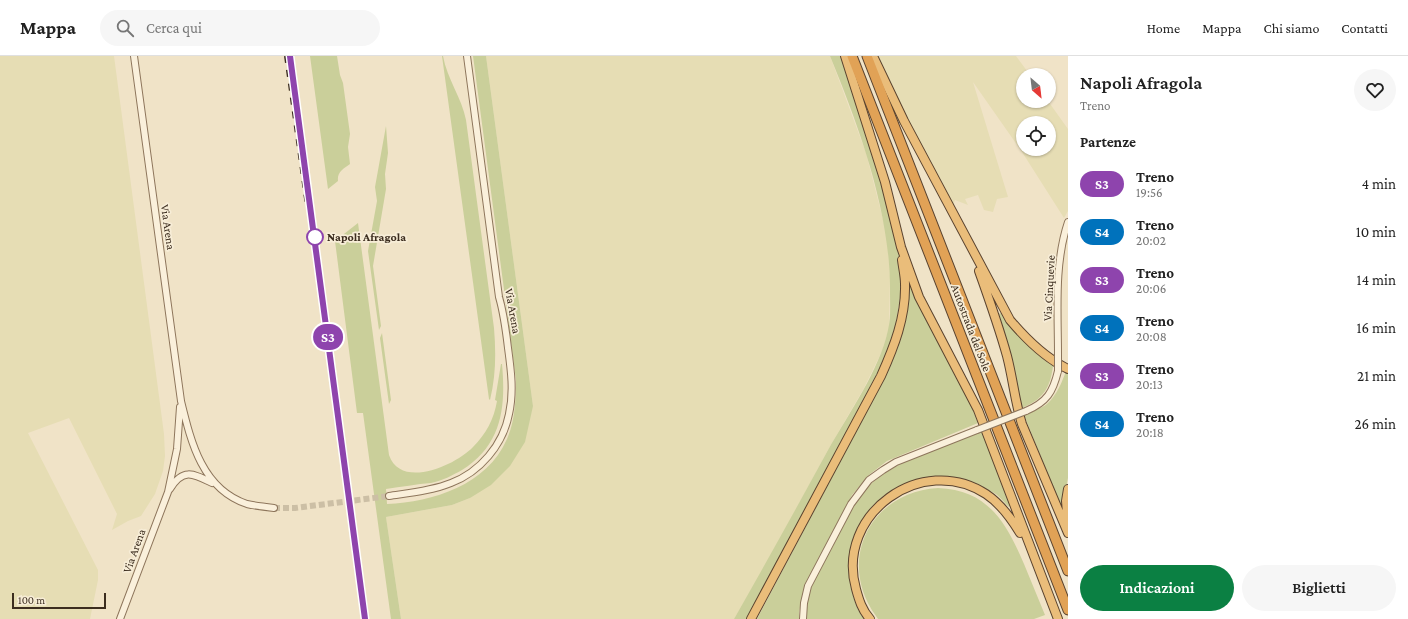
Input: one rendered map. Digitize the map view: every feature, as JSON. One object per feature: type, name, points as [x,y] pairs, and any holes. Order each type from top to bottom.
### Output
[{"type":"highway","points":[[845,56],[885,182],[901,247],[919,297],[978,410],[1058,619]]},
{"type":"highway","name":"Autostrada del Sole","points":[[852,56],[1068,610]]},
{"type":"highway","name":"Autostrada del Sole","points":[[867,56],[1068,571]]},
{"type":"highway","points":[[873,56],[904,121],[1010,320],[1023,335],[1044,354],[1068,369]]},
{"type":"highway","points":[[970,246],[1007,356],[1022,424],[1068,533]]},
{"type":"highway","points":[[751,619],[881,376],[896,343],[903,314],[905,285],[901,247]]},
{"type":"highway","points":[[870,619],[859,601],[853,580],[852,563],[856,542],[865,523],[880,504],[897,491],[920,483],[936,481],[957,482],[973,487],[986,494],[1000,506],[1013,522],[1031,551]]},
{"type":"highway","points":[[1068,489],[1066,512],[1068,528]]},
{"type":"street","name":"Via Arena","points":[[134,56],[180,401],[196,455],[215,484]]},
{"type":"street","name":"Via Arena","points":[[388,496],[436,488],[456,481],[471,472],[494,450],[502,435],[510,414],[512,381],[505,318],[499,297],[467,56]]},
{"type":"street","name":"Via Cinquevie","points":[[803,619],[808,586],[850,504],[869,480],[896,462],[1036,407],[1048,396],[1053,388],[1058,371],[1057,292],[1059,261],[1068,222]]},
{"type":"street","name":"Via Arena","points":[[120,619],[168,492],[177,449],[180,401]]},
{"type":"street","name":"Via Arena","points":[[168,492],[177,480],[184,475],[190,474],[203,477],[229,495],[243,502],[274,508]]},
{"type":"shaded area","points":[[0,56],[114,56],[164,434],[165,456],[163,471],[155,494],[141,516],[112,530],[117,514],[69,418],[28,433],[98,570],[98,580],[90,619],[0,619]]},
{"type":"shaded area","points":[[486,56],[830,56],[866,153],[887,235],[890,277],[889,328],[882,351],[864,388],[828,450],[767,563],[734,619],[401,619],[386,517],[452,505],[470,498],[533,406]]},
{"type":"shaded area","points":[[877,56],[1016,56],[1025,68],[1016,68],[1016,108],[1053,108],[1068,129],[1068,211],[1064,218],[1025,156],[1056,156],[1056,116],[1016,116],[1016,143],[973,82],[1008,197],[997,199],[993,212],[984,210],[978,195],[965,199],[968,205],[955,200],[953,206],[914,133]]},
{"type":"green space","points":[[310,56],[337,56],[343,83],[350,134],[348,147],[350,164],[338,175],[338,181],[328,189]]},
{"type":"green space","points":[[442,56],[466,120],[494,328],[495,364],[490,400],[489,399]]},
{"type":"green space","points":[[473,56],[486,56],[533,406],[525,442],[510,466],[491,485],[470,498],[452,505],[386,517],[401,619],[391,619],[363,413],[357,413],[335,241],[358,223],[389,455],[395,465],[405,471],[416,473],[429,471],[454,461],[473,447],[482,437],[492,420],[497,401],[495,400],[502,364],[502,410],[493,437],[486,449],[475,460],[451,476],[431,483],[386,489],[387,504],[405,503],[440,495],[457,488],[486,468],[498,455],[510,432],[516,395],[516,380]]},
{"type":"green space","points":[[830,56],[842,56],[901,247],[901,291],[895,330],[889,350],[748,619],[734,619],[871,376],[884,345],[889,325],[889,263],[879,203],[872,172],[862,142]]},
{"type":"green space","points":[[386,126],[388,153],[385,174],[386,189],[373,266],[381,326],[379,330],[368,251],[377,201],[375,187]]},
{"type":"green space","points":[[909,278],[971,405],[978,423],[887,461],[870,474],[852,495],[806,583],[799,612],[799,619],[757,619],[889,369],[898,347],[906,312]]},
{"type":"green space","points":[[1001,313],[1025,342],[1053,366],[1050,381],[1044,392],[1035,401],[1022,408],[1008,348],[998,314]]},
{"type":"green space","points":[[382,333],[391,400],[389,404],[380,338]]},
{"type":"green space","points":[[1066,371],[1068,372],[1068,478],[1063,503],[1061,505],[1024,415],[1047,404],[1054,397]]},
{"type":"green space","points":[[982,432],[1010,506],[1009,507],[994,493],[973,483],[952,478],[930,478],[910,482],[891,491],[874,504],[861,521],[853,543],[850,558],[849,577],[855,601],[864,619],[806,619],[807,606],[816,576],[850,512],[863,492],[874,481],[902,463]]},
{"type":"green space","points":[[938,488],[955,490],[970,495],[993,511],[1002,522],[1017,549],[1045,615],[1034,619],[878,619],[864,595],[859,573],[860,552],[866,533],[878,516],[894,502],[914,492]]},
{"type":"tunnel","points":[[274,508],[295,508],[389,496]]},
{"type":"railway","points":[[285,56],[306,206]]},
{"type":"railway","points":[[317,255],[365,619]]},
{"type":"train","name":"S3","points":[[290,56],[365,619]]},
{"type":"place","name":"Napoli Afragola","points":[[315,237]]}]
